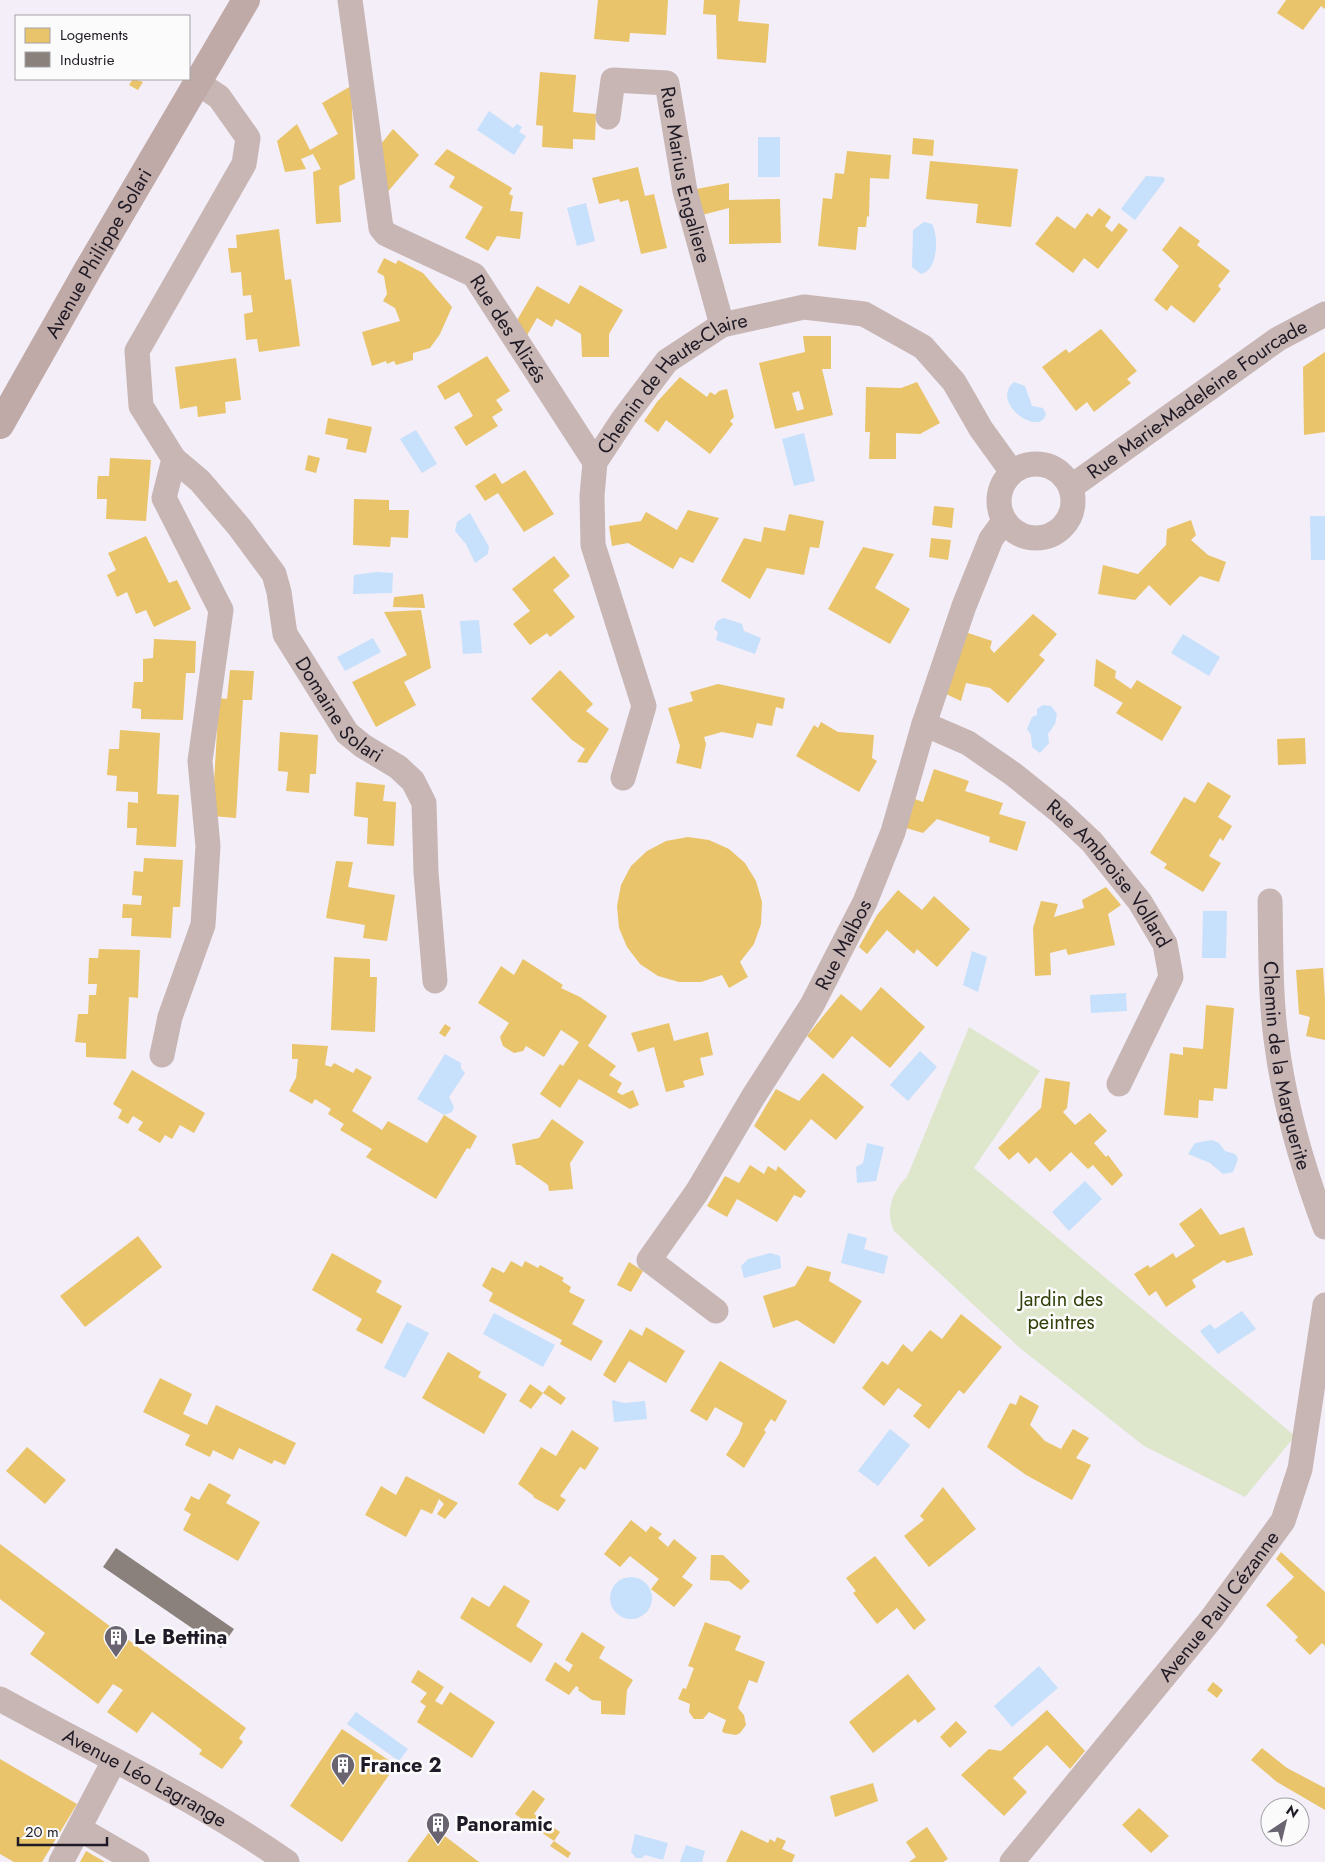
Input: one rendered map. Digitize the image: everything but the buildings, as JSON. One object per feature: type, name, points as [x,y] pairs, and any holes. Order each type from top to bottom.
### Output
[{"type":"main road","name":"Avenue Philippe Solari","points":[[0,425],[87,271],[246,0]]},
{"type":"street","name":"Rue des Alizés","points":[[350,0],[381,228],[386,234],[474,275],[595,462]]},
{"type":"street","name":"Rue Marius Engaliere","points":[[608,117],[613,80],[667,83],[685,191],[722,325]]},
{"type":"street","name":"Domaine Solari","points":[[198,83],[219,97],[248,138],[244,164],[137,351],[141,406],[174,459],[200,481],[240,528],[274,574],[280,592],[286,634],[348,733],[363,746],[398,767],[413,781],[424,803],[426,872],[435,980]]},
{"type":"street","name":"Chemin de Haute-Claire","points":[[623,778],[644,706],[593,545],[592,496],[595,462],[624,418],[667,361],[722,325],[804,306],[864,314],[924,347],[954,382],[981,429],[1012,472]]},
{"type":"street","name":"Rue Marie-Madeleine Fourcade","points":[[1070,487],[1278,339],[1325,314]]},
{"type":"street","points":[[162,1055],[170,1016],[202,925],[208,846],[200,761],[221,610],[164,498],[174,459]]},
{"type":"street","name":"Rue Marie-Madeleine Fourcade","points":[[1004,521],[1011,529],[1026,537],[1042,538],[1062,529],[1071,514],[1073,498],[1070,487],[1064,477],[1044,465],[1022,466],[1012,472]]},
{"type":"street","points":[[1004,521],[999,506],[1000,490],[1012,472]]},
{"type":"street","name":"Rue Malbos","points":[[716,1311],[649,1260],[697,1192],[753,1097],[812,1005],[856,919],[893,832],[924,724],[964,606],[991,539],[1004,521]]},
{"type":"street","name":"Rue Ambroise Vollard","points":[[924,724],[968,743],[1014,774],[1059,810],[1092,842],[1140,902],[1165,944],[1171,977],[1119,1084]]},
{"type":"street","name":"Chemin de la Marguerite","points":[[1270,901],[1271,981],[1276,1039],[1294,1135],[1325,1227]]},
{"type":"street","name":"Avenue Paul Cézanne","points":[[1012,1862],[1212,1618],[1283,1521],[1300,1469],[1325,1304]]},
{"type":"street","name":"Avenue Léo Lagrange","points":[[0,1699],[206,1811],[287,1862]]},
{"type":"street","points":[[61,1862],[114,1761]]},
{"type":"street","points":[[80,1829],[136,1862]]},
{"type":"green space","name":"Jardin des peintres","points":[[969,1027],[1040,1071],[974,1168],[1295,1436],[1245,1497],[1144,1446],[1020,1348],[894,1231],[891,1224],[890,1209],[894,1195],[907,1177]]},
{"type":"water","points":[[489,111],[513,128],[517,124],[522,127],[519,132],[526,136],[514,155],[477,130]]},
{"type":"water","points":[[758,137],[780,137],[780,177],[758,177]]},
{"type":"water","points":[[1146,176],[1163,177],[1165,180],[1135,220],[1121,209]]},
{"type":"water","points":[[586,203],[595,241],[577,246],[567,208]]},
{"type":"water","points":[[924,222],[932,224],[936,237],[936,252],[931,266],[921,274],[912,267],[913,230]]},
{"type":"water","points":[[1014,382],[1025,386],[1032,406],[1043,408],[1046,414],[1042,420],[1035,422],[1027,420],[1018,415],[1012,408],[1008,399],[1008,390]]},
{"type":"water","points":[[416,430],[437,464],[422,473],[400,439]]},
{"type":"water","points":[[804,433],[815,481],[794,486],[782,439]]},
{"type":"water","points":[[470,513],[489,547],[488,554],[475,563],[466,544],[455,531],[457,522]]},
{"type":"water","points":[[1310,516],[1325,516],[1325,560],[1311,560]]},
{"type":"water","points":[[377,572],[393,573],[392,593],[353,594],[354,575]]},
{"type":"water","points":[[724,618],[742,624],[744,631],[761,638],[755,654],[716,640],[718,632],[714,629],[717,621]]},
{"type":"water","points":[[479,620],[482,653],[463,654],[460,621]]},
{"type":"water","points":[[1183,634],[1220,657],[1209,676],[1171,653]]},
{"type":"water","points":[[373,638],[381,652],[345,671],[337,657]]},
{"type":"water","points":[[1043,705],[1051,706],[1057,714],[1055,724],[1048,734],[1049,743],[1040,753],[1032,747],[1031,735],[1027,729],[1032,717],[1037,715],[1037,709]]},
{"type":"water","points":[[1203,911],[1227,911],[1226,958],[1202,958]]},
{"type":"water","points":[[972,951],[987,957],[978,992],[963,985]]},
{"type":"water","points":[[1126,993],[1127,1011],[1091,1013],[1090,995]]},
{"type":"water","points":[[920,1051],[937,1067],[908,1101],[890,1085]]},
{"type":"water","points":[[445,1054],[461,1063],[461,1068],[465,1073],[449,1097],[454,1107],[452,1112],[444,1115],[417,1099]]},
{"type":"water","points":[[1212,1140],[1219,1143],[1225,1151],[1235,1154],[1238,1159],[1233,1172],[1223,1174],[1210,1163],[1188,1154],[1195,1143]]},
{"type":"water","points":[[867,1143],[884,1147],[876,1181],[857,1183],[856,1167],[863,1163]]},
{"type":"water","points":[[1085,1181],[1102,1199],[1069,1231],[1052,1212]]},
{"type":"water","points":[[848,1233],[867,1238],[864,1249],[888,1256],[884,1274],[841,1263]]},
{"type":"water","points":[[770,1253],[780,1256],[781,1268],[744,1278],[741,1266],[748,1259]]},
{"type":"water","points":[[1242,1311],[1256,1329],[1218,1354],[1200,1331],[1210,1324],[1215,1329]]},
{"type":"water","points":[[494,1313],[555,1345],[543,1367],[483,1334]]},
{"type":"water","points":[[407,1322],[429,1333],[405,1378],[384,1368]]},
{"type":"water","points":[[612,1400],[624,1403],[645,1401],[647,1419],[614,1422]]},
{"type":"water","points":[[890,1429],[910,1445],[878,1486],[858,1471]]},
{"type":"water","points":[[635,1577],[643,1580],[649,1586],[652,1598],[649,1610],[643,1616],[627,1619],[619,1616],[613,1610],[610,1594],[613,1586],[619,1580]]},
{"type":"water","points":[[1039,1666],[1058,1688],[1012,1727],[994,1706]]},
{"type":"water","points":[[356,1712],[408,1749],[399,1761],[347,1724]]},
{"type":"water","points":[[635,1834],[668,1843],[663,1860],[645,1855],[642,1858],[636,1858],[631,1852]]},
{"type":"water","points":[[686,1845],[705,1851],[702,1862],[680,1862]]},
{"type":"place","name":"Le Bettina","points":[[116,1658]]},
{"type":"place","name":"France 2","points":[[343,1786]]},
{"type":"place","name":"Panoramic","points":[[438,1845]]}]
